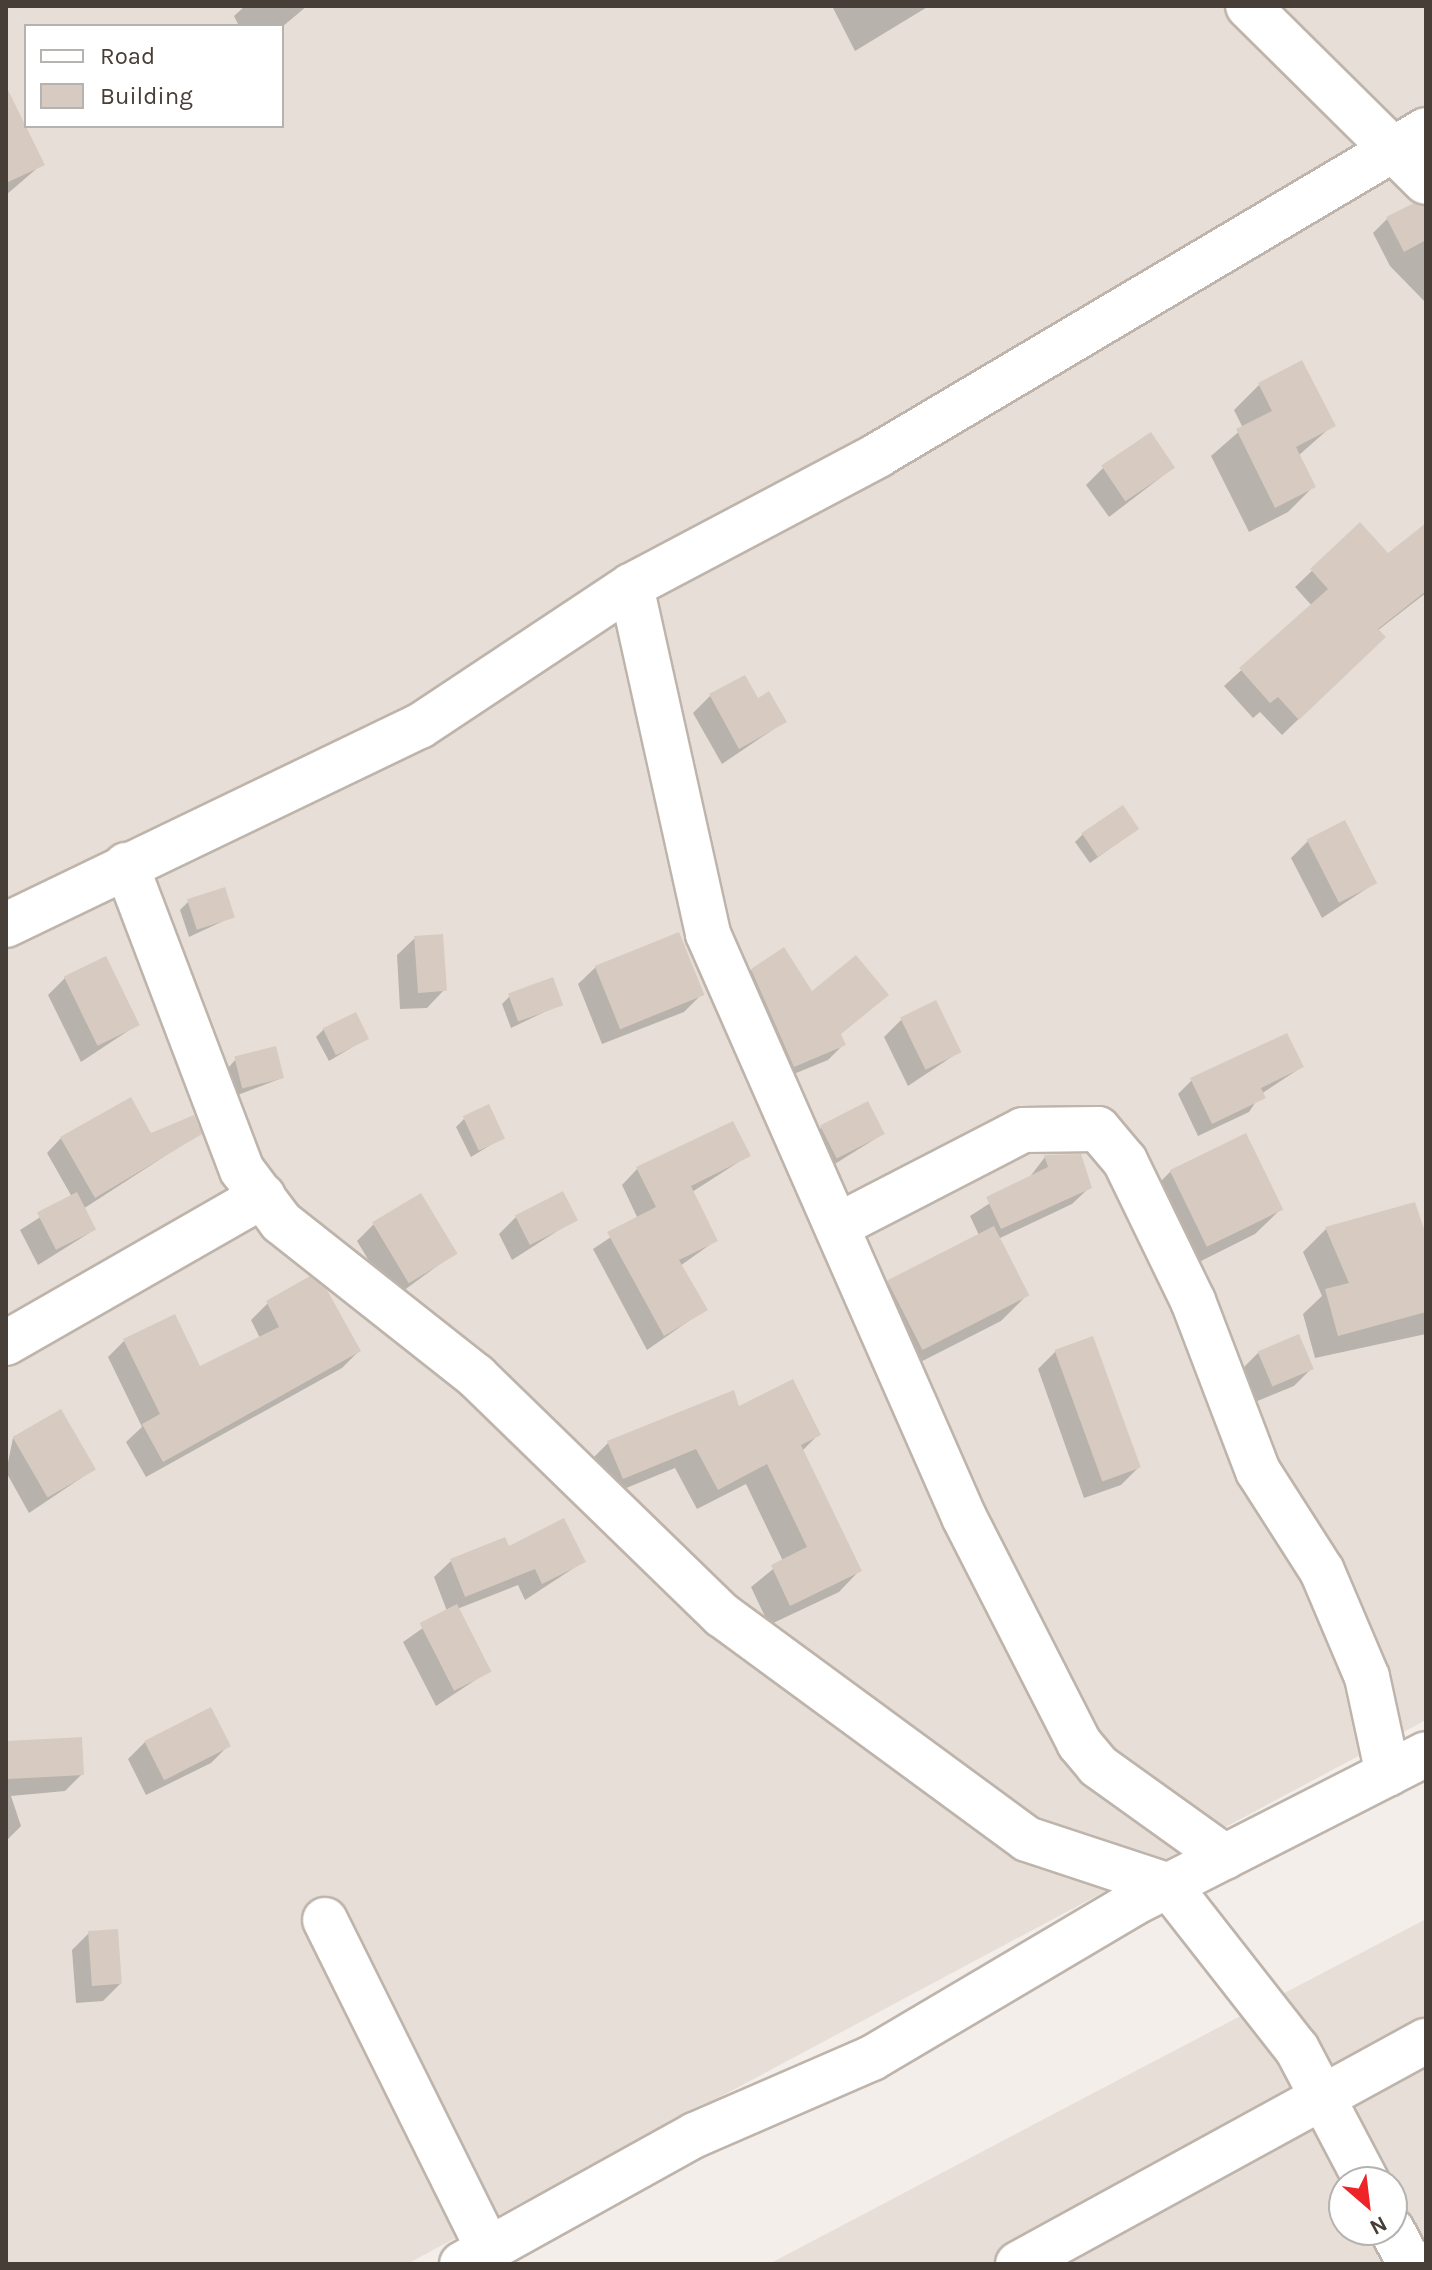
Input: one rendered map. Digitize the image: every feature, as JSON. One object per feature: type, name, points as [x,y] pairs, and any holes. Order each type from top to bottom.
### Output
[{"type":"street","points":[[6,925],[420,726],[631,586],[878,455],[1417,154],[1248,6]]},
{"type":"street","points":[[631,586],[708,934],[839,1225],[964,1517],[1079,1743],[1098,1766],[1225,1857]]},
{"type":"street","points":[[126,865],[242,1170],[281,1222],[477,1377],[722,1615],[1027,1839],[1169,1886],[1297,2049],[1359,2166]]},
{"type":"street","points":[[839,1225],[1023,1130],[1098,1129],[1125,1161],[1193,1301],[1258,1471],[1322,1571],[1367,1677],[1388,1774]]},
{"type":"street","points":[[6,1343],[263,1196]]},
{"type":"street","points":[[325,1920],[475,2257],[695,2135],[909,2038],[1169,1886],[1426,1754]]},
{"type":"street","points":[[1018,2264],[1325,2102],[1426,2041]]},
{"type":"street","points":[[1400,2246],[1410,2264]]},
{"type":"shaded area","points":[[6,6],[1426,6],[1426,1720],[407,2264],[6,2264]]},
{"type":"shaded area","points":[[1426,1919],[1426,2264],[769,2264]]},
{"type":"building","points":[[6,86],[24,128],[45,165],[6,183]]},
{"type":"building","points":[[1414,203],[1426,206],[1426,240],[1404,252],[1386,217]]},
{"type":"building","points":[[1302,360],[1336,426],[1296,447],[1316,487],[1275,508],[1236,429],[1272,411],[1258,383]]},
{"type":"building","points":[[1151,432],[1175,468],[1125,501],[1101,466]]},
{"type":"building","points":[[1360,522],[1388,553],[1426,523],[1426,591],[1378,629],[1386,637],[1299,720],[1278,697],[1270,703],[1239,668],[1328,589],[1310,569]]},
{"type":"building","points":[[745,675],[758,698],[769,691],[787,722],[739,749],[709,694]]},
{"type":"building","points":[[1123,805],[1139,829],[1098,857],[1082,833]]},
{"type":"building","points":[[1345,820],[1377,883],[1339,903],[1307,840]]},
{"type":"building","points":[[225,887],[235,917],[197,930],[187,899]]},
{"type":"building","points":[[679,932],[704,995],[620,1029],[595,966]]},
{"type":"building","points":[[443,934],[447,991],[418,993],[414,936]]},
{"type":"building","points":[[784,947],[812,991],[856,955],[889,995],[841,1034],[846,1045],[794,1067],[751,969]]},
{"type":"building","points":[[106,956],[140,1025],[98,1046],[64,977]]},
{"type":"building","points":[[553,977],[563,1005],[518,1022],[508,993]]},
{"type":"building","points":[[936,1000],[961,1052],[925,1070],[900,1018]]},
{"type":"building","points":[[356,1012],[369,1039],[336,1055],[323,1028]]},
{"type":"building","points":[[1287,1033],[1304,1067],[1261,1088],[1266,1098],[1212,1124],[1190,1078]]},
{"type":"building","points":[[276,1046],[284,1078],[242,1088],[234,1056]]},
{"type":"building","points":[[131,1097],[151,1133],[194,1115],[202,1134],[95,1198],[60,1137]]},
{"type":"building","points":[[868,1101],[885,1134],[837,1158],[820,1126]]},
{"type":"building","points":[[489,1104],[505,1138],[479,1151],[463,1116]]},
{"type":"building","points":[[733,1121],[751,1156],[691,1186],[718,1241],[679,1260],[708,1310],[664,1336],[607,1232],[656,1207],[636,1167]]},
{"type":"building","points":[[1246,1133],[1283,1209],[1207,1247],[1170,1170]]},
{"type":"building","points":[[1081,1154],[1092,1188],[1001,1229],[986,1197],[1048,1167],[1044,1155]]},
{"type":"building","points":[[563,1191],[578,1220],[530,1245],[515,1216]]},
{"type":"building","points":[[77,1192],[96,1229],[56,1250],[37,1212]]},
{"type":"building","points":[[421,1193],[458,1254],[409,1283],[372,1222]]},
{"type":"building","points":[[1415,1202],[1426,1235],[1426,1312],[1338,1336],[1325,1289],[1349,1283],[1325,1227]]},
{"type":"building","points":[[994,1226],[1029,1295],[922,1350],[887,1280]]},
{"type":"building","points":[[310,1276],[327,1290],[361,1351],[163,1462],[142,1424],[160,1414],[123,1339],[175,1314],[200,1366],[279,1327],[266,1301]]},
{"type":"building","points":[[1299,1334],[1314,1369],[1272,1387],[1258,1352]]},
{"type":"building","points":[[1093,1336],[1141,1468],[1102,1482],[1054,1350]]},
{"type":"building","points":[[793,1379],[821,1435],[801,1445],[862,1571],[790,1606],[771,1565],[807,1547],[767,1464],[718,1490],[696,1449],[623,1479],[607,1441],[734,1390],[739,1406]]},
{"type":"building","points":[[61,1409],[96,1470],[48,1498],[13,1437]]},
{"type":"building","points":[[564,1518],[586,1562],[542,1584],[535,1569],[465,1597],[450,1559],[505,1537],[509,1546]]},
{"type":"building","points":[[457,1604],[492,1672],[454,1691],[420,1623]]},
{"type":"building","points":[[211,1707],[231,1746],[164,1780],[144,1741]]},
{"type":"building","points":[[82,1737],[84,1775],[8,1779],[6,1741]]},
{"type":"building","points":[[118,1929],[122,1984],[92,1986],[88,1931]]}]
